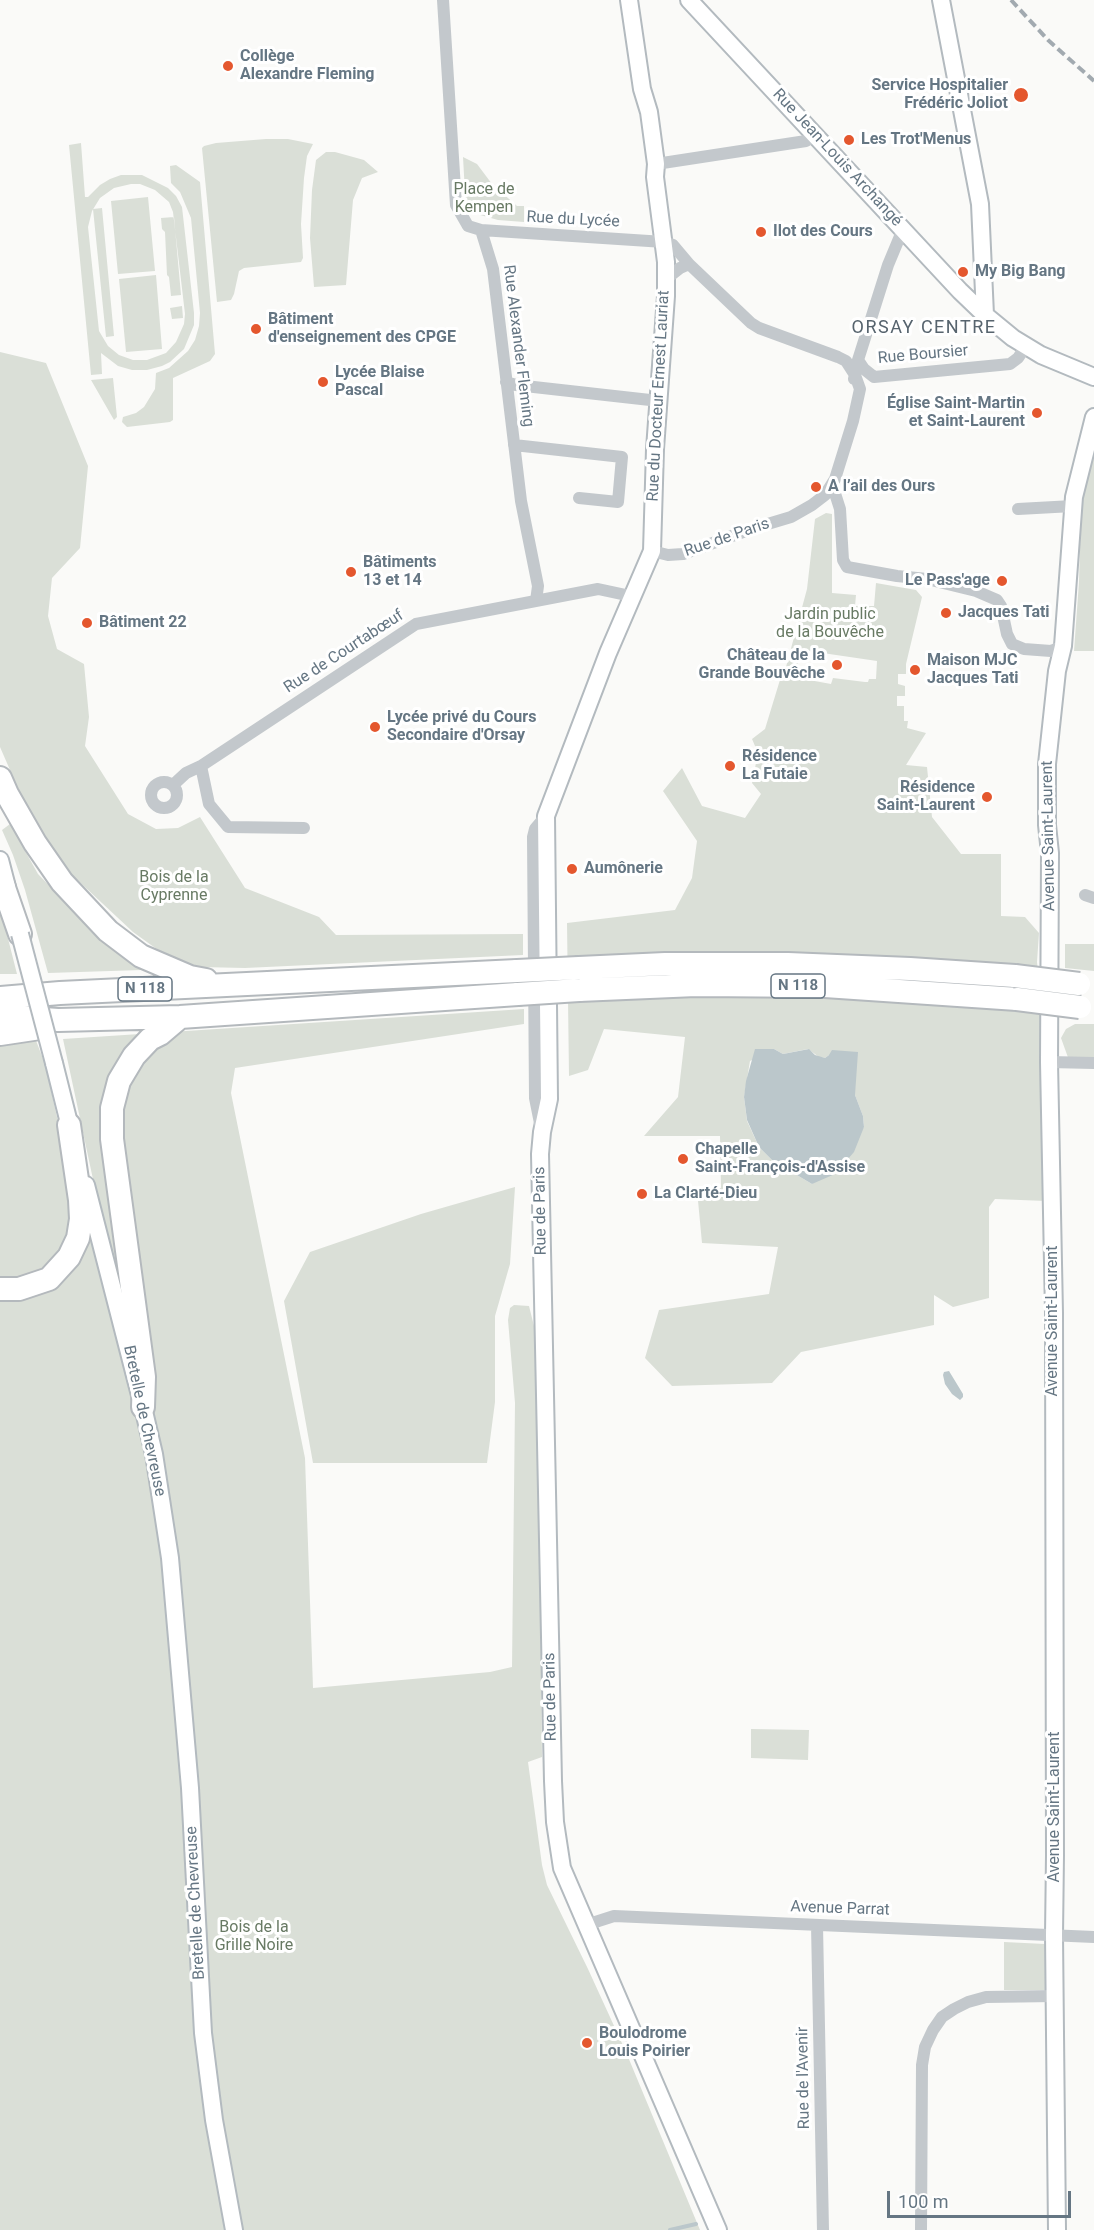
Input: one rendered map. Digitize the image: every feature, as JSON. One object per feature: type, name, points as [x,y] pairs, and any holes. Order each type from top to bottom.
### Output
[{"type":"highway","points":[[0,778],[29,834],[55,872],[108,931],[141,956],[167,968],[190,977],[231,985]]},
{"type":"highway","points":[[0,876],[20,934]]},
{"type":"highway","name":"N 118","points":[[0,1016],[58,1020],[180,1017],[518,994],[579,979],[665,964],[788,964],[910,969],[1016,976],[1086,985]]},
{"type":"highway","name":"N 118","points":[[0,998],[60,993],[517,971],[579,979],[696,985],[825,986],[962,994],[1087,1009]]},
{"type":"highway","points":[[0,984],[19,985],[60,993]]},
{"type":"highway","points":[[143,1407],[144,1377],[112,1139],[112,1108],[119,1081],[134,1056],[150,1039],[160,1034],[180,1017]]},
{"type":"highway","points":[[0,1034],[41,1028],[58,1020]]},
{"type":"highway","points":[[0,1289],[19,1289],[49,1279],[69,1257],[78,1238],[81,1219],[80,1200],[69,1125]]},
{"type":"main road","points":[[629,0],[642,89],[649,112],[664,242]]},
{"type":"main road","name":"Rue Jean-Louis Archangé","points":[[689,0],[960,291],[1013,338],[1041,355],[1094,377]]},
{"type":"main road","points":[[941,0],[980,204],[986,315]]},
{"type":"main road","name":"Rue du Docteur Ernest Lauriat","points":[[652,550],[651,532],[666,279],[664,242]]},
{"type":"main road","name":"Avenue Saint-Laurent","points":[[1057,2230],[1054,1996],[1054,1313],[1049,1062],[1048,758],[1057,671],[1063,646],[1070,574],[1073,506],[1094,417]]},
{"type":"main road","name":"Rue de Paris","points":[[652,550],[608,653],[546,816],[549,1099],[542,1131],[542,1283],[555,1822],[562,1868],[717,2230]]},
{"type":"main road","name":"Bretelle de Chevreuse","points":[[0,860],[69,1125],[102,1241],[154,1454],[170,1558],[190,1788],[203,2033],[214,2120],[234,2230]]},
{"type":"street","points":[[443,0],[456,205],[468,226],[481,230]]},
{"type":"street","points":[[656,164],[806,141],[815,135]]},
{"type":"street","points":[[874,377],[860,389],[852,360],[903,229]]},
{"type":"street","name":"Rue du Lycée","points":[[481,230],[664,242]]},
{"type":"street","name":"Rue Alexander Fleming","points":[[481,230],[493,269],[521,501],[538,586],[536,601]]},
{"type":"street","points":[[664,242],[673,245],[689,264],[759,328],[852,360]]},
{"type":"street","points":[[666,279],[689,264]]},
{"type":"street","name":"Rue Boursier","points":[[852,360],[874,377],[1010,364],[1018,358],[1026,346]]},
{"type":"street","points":[[847,420],[855,375]]},
{"type":"street","points":[[506,382],[659,401]]},
{"type":"street","name":"Rue de Paris","points":[[652,550],[668,555],[682,554],[750,529],[791,517],[818,500],[832,484],[853,421],[860,389]]},
{"type":"street","points":[[514,445],[622,457],[618,502],[579,498]]},
{"type":"street","points":[[832,484],[840,509],[843,560],[847,567],[927,579],[976,591],[997,600],[1001,606],[1006,634],[1012,644],[1024,649],[1051,651],[1063,646]]},
{"type":"street","points":[[1018,509],[1073,506]]},
{"type":"street","name":"Rue de Courtabœuf","points":[[173,785],[186,773],[201,766],[416,624],[598,589],[626,595]]},
{"type":"street","points":[[201,766],[209,804],[228,827],[304,828]]},
{"type":"street","points":[[1049,1062],[1094,1063]]},
{"type":"street","name":"Avenue Parrat","points":[[586,1925],[598,1919],[614,1916],[1094,1937]]},
{"type":"street","name":"Rue de l'Avenir","points":[[817,1925],[823,2230]]},
{"type":"street","points":[[921,2230],[922,2065],[925,2047],[933,2030],[942,2017],[954,2009],[986,1997],[1054,1996]]},
{"type":"green space","points":[[288,139],[313,144],[307,156],[304,178],[301,224],[303,258],[301,262],[244,268],[239,271],[231,300],[217,302],[202,148],[216,143]]},
{"type":"green space","points":[[81,143],[85,197],[110,179],[121,175],[142,175],[168,188],[182,207],[194,325],[184,349],[162,366],[147,370],[132,370],[118,366],[101,353],[102,374],[91,375],[69,145]],"holes":[[[140,184],[155,190],[169,202],[173,212],[185,314],[184,324],[176,342],[166,353],[147,360],[133,360],[119,355],[108,346],[99,331],[88,227],[92,211],[100,198],[114,188]]]},
{"type":"green space","points":[[326,152],[335,152],[364,160],[378,172],[362,178],[353,200],[346,285],[314,287],[310,238],[312,190],[316,160]]},
{"type":"green space","name":"Place de Kempen","points":[[463,157],[477,164],[492,184],[517,206],[524,206],[524,222],[498,220],[466,211]]},
{"type":"green space","points":[[176,165],[200,182],[215,354],[210,361],[173,378],[173,420],[127,427],[122,422],[123,417],[136,413],[144,407],[155,389],[156,373],[169,368],[188,351],[195,340],[199,326],[200,313],[191,218],[180,192],[171,183],[170,166]]},
{"type":"green space","points":[[148,197],[155,271],[118,274],[111,201]]},
{"type":"green space","points":[[102,208],[114,336],[106,337],[93,209]]},
{"type":"green space","points":[[174,217],[181,295],[171,296],[167,275],[165,232],[162,229],[161,218]]},
{"type":"green space","points":[[156,275],[162,349],[126,352],[119,279]]},
{"type":"green space","points":[[182,306],[183,318],[172,319],[170,308]]},
{"type":"green space","name":"Bois de la Cyprenne","points":[[0,352],[46,363],[88,466],[80,548],[52,578],[48,616],[57,649],[84,664],[89,717],[85,746],[128,814],[156,829],[178,828],[200,817],[245,888],[319,917],[336,935],[523,934],[523,955],[245,968],[200,967],[165,955],[133,932],[72,875],[46,841],[17,786],[0,747]]},
{"type":"green space","points":[[113,378],[117,417],[114,420],[91,380]]},
{"type":"green space","points":[[1094,451],[1094,651],[1074,651],[1081,509]]},
{"type":"green space","name":"Jardin public de la Bouvêche","points":[[826,513],[832,514],[832,593],[856,595],[855,606],[874,606],[876,583],[916,590],[922,597],[906,664],[906,674],[898,674],[898,684],[905,686],[905,696],[897,696],[897,706],[904,706],[904,721],[908,721],[907,728],[926,733],[906,765],[927,767],[932,817],[961,854],[1001,854],[1001,916],[1025,917],[1039,933],[1037,962],[1044,1027],[1041,1088],[1046,1201],[995,1199],[989,1207],[989,1298],[953,1307],[934,1295],[934,1325],[801,1352],[772,1383],[672,1386],[645,1358],[659,1310],[769,1294],[778,1247],[702,1243],[697,1190],[721,1188],[720,1136],[644,1136],[678,1097],[685,1037],[604,1029],[588,1070],[569,1076],[567,923],[675,910],[692,878],[697,841],[663,791],[682,768],[702,806],[745,818],[761,794],[752,783],[758,753],[752,739],[765,729],[783,670],[798,678],[831,684],[833,678],[865,682],[869,679],[876,679],[877,661],[802,650],[798,663],[792,671],[786,667],[807,589],[815,519]],"holes":[[[774,1049],[783,1054],[808,1049],[819,1057],[825,1058],[829,1055],[855,1077],[855,1095],[863,1116],[864,1127],[812,1184],[773,1161],[759,1147],[747,1121],[744,1097],[750,1061]]]},
{"type":"green space","name":"Bois de la Cyprenne","points":[[10,824],[38,874],[67,904],[142,970],[48,973],[25,890],[2,830]]},
{"type":"green space","points":[[0,907],[1,911],[17,974],[0,974]]},
{"type":"green space","points":[[1065,944],[1094,944],[1094,971],[1065,968]]},
{"type":"green space","name":"Bois de la Grille Noire","points":[[524,1009],[524,1024],[235,1068],[231,1093],[305,1458],[313,1688],[490,1672],[512,1667],[515,1403],[508,1320],[510,1308],[514,1305],[529,1306],[535,1330],[539,1463],[542,1757],[528,1762],[542,1865],[547,1885],[626,2052],[700,2230],[0,2230],[0,1292],[55,1283],[103,1226],[63,1039]]},
{"type":"green space","points":[[1075,1024],[1094,1024],[1094,1061],[1070,1063],[1061,1038],[1066,1029]]},
{"type":"green space","points":[[35,1038],[45,1064],[67,1161],[70,1235],[57,1259],[39,1272],[8,1280],[0,1277],[0,1044]]},
{"type":"green space","points":[[515,1187],[510,1264],[495,1316],[495,1402],[487,1463],[313,1463],[284,1301],[310,1252],[421,1214]]},
{"type":"green space","points":[[751,1729],[809,1730],[808,1760],[751,1758]]},
{"type":"green space","points":[[1004,1942],[1049,1946],[1046,1990],[1004,1990]]},
{"type":"shaded area","points":[[755,1049],[774,1049],[783,1054],[809,1049],[815,1055],[825,1058],[832,1050],[858,1052],[855,1095],[863,1116],[864,1127],[854,1152],[835,1174],[812,1184],[773,1161],[759,1147],[747,1120],[744,1097]]},
{"type":"shaded area","points":[[949,1371],[963,1394],[960,1400],[945,1384],[943,1375],[944,1372]]},
{"type":"waterway","points":[[670,2230],[696,2224]]},
{"type":"railway","points":[[1011,0],[1048,40],[1094,81]]},
{"type":"place","name":"Collège Alexandre Fleming","points":[[228,66]]},
{"type":"place","name":"Service Hospitalier Frédéric Joliot","points":[[1021,95]]},
{"type":"place","name":"Les Trot'Menus","points":[[849,140]]},
{"type":"place","name":"Ilot des Cours","points":[[761,232]]},
{"type":"place","name":"My Big Bang","points":[[963,272]]},
{"type":"place","name":"Bâtiment d'enseignement des CPGE","points":[[256,329]]},
{"type":"place","name":"Lycée Blaise Pascal","points":[[323,382]]},
{"type":"place","name":"Église Saint-Martin et Saint-Laurent","points":[[1037,413]]},
{"type":"place","name":"A l’ail des Ours","points":[[816,487]]},
{"type":"place","name":"Bâtiments 13 et 14","points":[[351,572]]},
{"type":"place","name":"Le Pass'age","points":[[1002,581]]},
{"type":"place","name":"Jacques Tati","points":[[946,613]]},
{"type":"place","name":"Bâtiment 22","points":[[87,623]]},
{"type":"place","name":"Château de la Grande Bouvêche","points":[[837,665]]},
{"type":"place","name":"Maison MJC Jacques Tati","points":[[915,670]]},
{"type":"place","name":"Lycée privé du Cours Secondaire d'Orsay","points":[[375,727]]},
{"type":"place","name":"Résidence La Futaie","points":[[730,766]]},
{"type":"place","name":"Résidence Saint-Laurent","points":[[987,797]]},
{"type":"place","name":"Aumônerie","points":[[572,869]]},
{"type":"place","name":"Chapelle Saint-François-d'Assise","points":[[683,1159]]},
{"type":"place","name":"La Clarté-Dieu","points":[[642,1194]]},
{"type":"place","name":"Boulodrome Louis Poirier","points":[[587,2043]]},
{"type":"district","name":"ORSAY CENTRE","points":[[924,328]]}]
